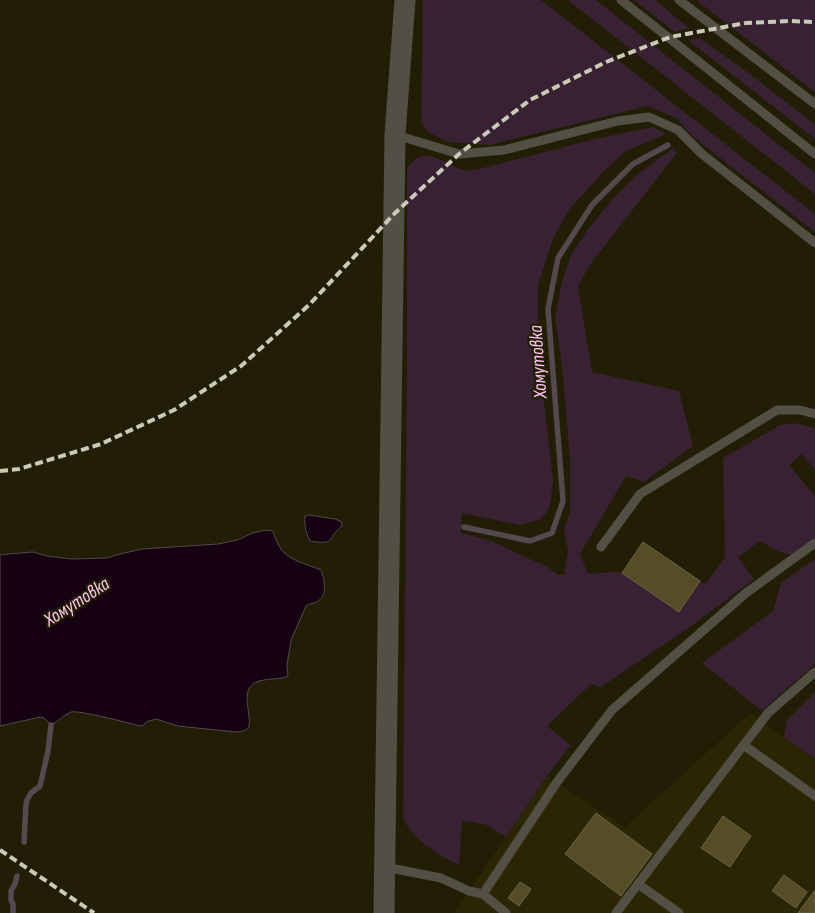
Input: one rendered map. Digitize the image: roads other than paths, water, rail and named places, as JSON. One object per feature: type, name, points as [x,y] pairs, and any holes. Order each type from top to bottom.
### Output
[{"type":"street","points":[[384,913],[395,135],[405,0]]},
{"type":"lane","points":[[621,0],[815,154]]},
{"type":"lane","points":[[679,0],[815,104]]},
{"type":"lane","points":[[395,135],[458,154],[504,150],[618,121],[649,117],[678,130],[702,154],[815,243]]},
{"type":"lane","points":[[601,547],[640,494],[777,410],[800,410],[815,414]]},
{"type":"lane","points":[[483,894],[557,782],[612,710],[746,594],[815,543]]},
{"type":"lane","points":[[616,913],[745,746],[768,713],[815,672]]},
{"type":"lane","points":[[745,746],[815,796]]},
{"type":"lane","points":[[384,866],[440,878],[469,891],[483,894],[506,913]]},
{"type":"lane","points":[[638,884],[679,913]]},
{"type":"water","points":[[305,516],[335,519],[342,522],[342,526],[328,542],[310,541],[305,523]]},
{"type":"water","points":[[266,530],[272,531],[282,551],[287,555],[321,570],[324,591],[318,601],[306,606],[291,640],[287,665],[288,676],[255,682],[250,687],[247,699],[249,727],[236,732],[178,726],[156,719],[140,726],[76,712],[68,713],[51,725],[44,718],[40,717],[0,726],[0,555],[33,552],[71,559],[107,558],[142,549],[218,544]]},
{"type":"waterway","name":"Хомутовка","points":[[464,527],[530,541],[552,533],[563,501],[548,309],[558,258],[592,205],[633,164],[668,145]]},
{"type":"waterway","points":[[24,842],[26,804],[31,793],[40,786],[48,751],[51,725]]},
{"type":"waterway","points":[[13,913],[11,891],[17,876]]},
{"type":"railway","points":[[0,471],[19,469],[101,444],[174,410],[241,366],[309,305],[395,213],[459,154],[530,100],[606,62],[670,37],[746,23],[815,22]]},
{"type":"railway","points":[[0,850],[94,913]]}]
